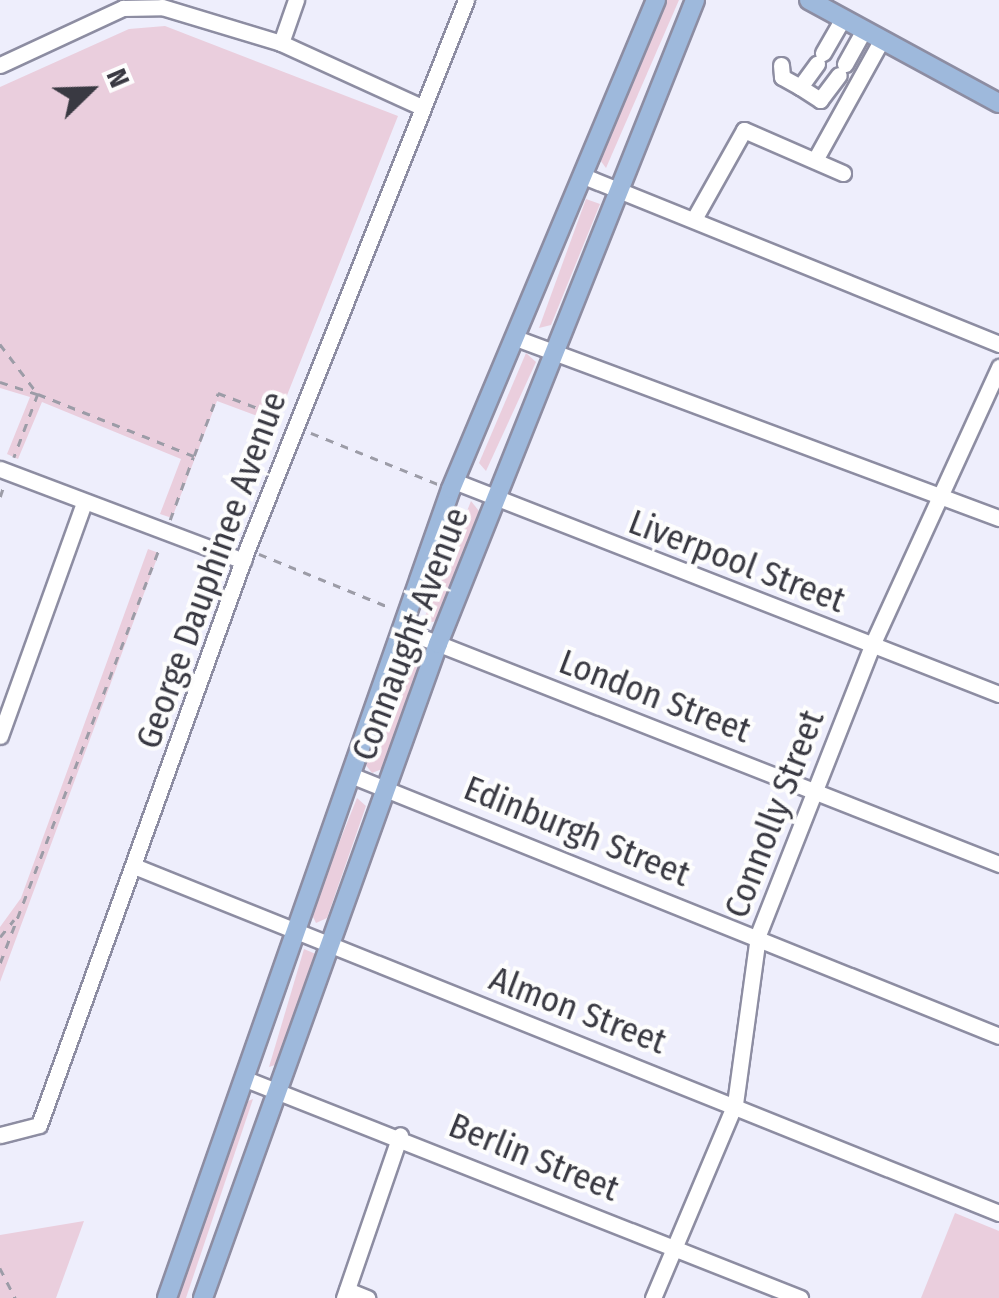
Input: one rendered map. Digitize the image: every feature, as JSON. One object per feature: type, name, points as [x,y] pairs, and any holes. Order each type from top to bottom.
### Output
[{"type":"main road","name":"Connaught Avenue","points":[[203,1298],[274,1090],[331,945],[438,644],[497,500],[551,352],[695,0]]},
{"type":"main road","points":[[809,0],[999,102]]},
{"type":"main road","name":"Connaught Avenue","points":[[168,1298],[353,776],[451,485],[653,4]]},
{"type":"street","points":[[281,43],[296,0]]},
{"type":"street","name":"George Dauphinee Avenue","points":[[0,1135],[39,1125],[245,555],[418,106],[466,0]]},
{"type":"street","points":[[0,65],[142,6],[281,43],[418,106]]},
{"type":"street","points":[[800,87],[842,20]]},
{"type":"street","points":[[781,65],[800,87],[820,100],[863,31]]},
{"type":"street","points":[[814,160],[881,41]]},
{"type":"street","points":[[694,219],[744,130],[843,173]]},
{"type":"street","points":[[581,175],[999,344]]},
{"type":"street","points":[[513,337],[999,518]]},
{"type":"street","name":"Connolly Street","points":[[653,1298],[735,1104],[758,935],[872,645],[937,493],[999,366]]},
{"type":"street","points":[[4,470],[83,505],[245,555]]},
{"type":"street","name":"Liverpool Street","points":[[451,485],[999,694]]},
{"type":"street","points":[[0,736],[83,505]]},
{"type":"street","name":"London Street","points":[[403,621],[438,644],[999,864]]},
{"type":"street","name":"Edinburgh Street","points":[[353,776],[758,935],[999,1036]]},
{"type":"street","name":"Almon Street","points":[[134,866],[999,1213]]},
{"type":"street","name":"Berlin Street","points":[[243,1078],[400,1135],[800,1298]]},
{"type":"street","points":[[367,1298],[346,1294],[400,1135]]},
{"type":"path","points":[[0,344],[38,394]]},
{"type":"path","points":[[0,382],[194,456]]},
{"type":"path","points":[[0,963],[218,393],[451,485]]},
{"type":"path","points":[[0,497],[4,470],[38,394]]},
{"type":"path","points":[[245,555],[403,621]]},
{"type":"path","points":[[0,937],[18,915]]},
{"type":"path","points":[[0,1268],[15,1298]]},
{"type":"shaded area","points":[[666,0],[679,0],[606,168],[600,160]]},
{"type":"shaded area","points":[[165,26],[398,116],[276,423],[217,401],[172,518],[160,514],[181,459],[42,402],[18,459],[7,454],[30,397],[0,388],[0,87],[129,29]]},
{"type":"shaded area","points":[[586,199],[600,204],[551,325],[539,328]]},
{"type":"shaded area","points":[[526,353],[536,362],[486,471],[479,463]]},
{"type":"shaded area","points":[[471,501],[479,511],[437,621],[422,624]]},
{"type":"shaded area","points":[[148,549],[159,553],[0,982],[0,927],[21,898]]},
{"type":"shaded area","points":[[407,653],[422,663],[382,769],[372,773],[365,764]]},
{"type":"shaded area","points":[[357,798],[366,806],[327,918],[316,923],[311,913]]},
{"type":"shaded area","points":[[304,949],[318,955],[281,1063],[269,1067]]},
{"type":"shaded area","points":[[253,1099],[186,1298],[177,1298],[243,1103]]},
{"type":"shaded area","points":[[955,1213],[999,1231],[999,1298],[921,1298]]},
{"type":"shaded area","points":[[84,1221],[56,1298],[0,1298],[0,1235]]}]
